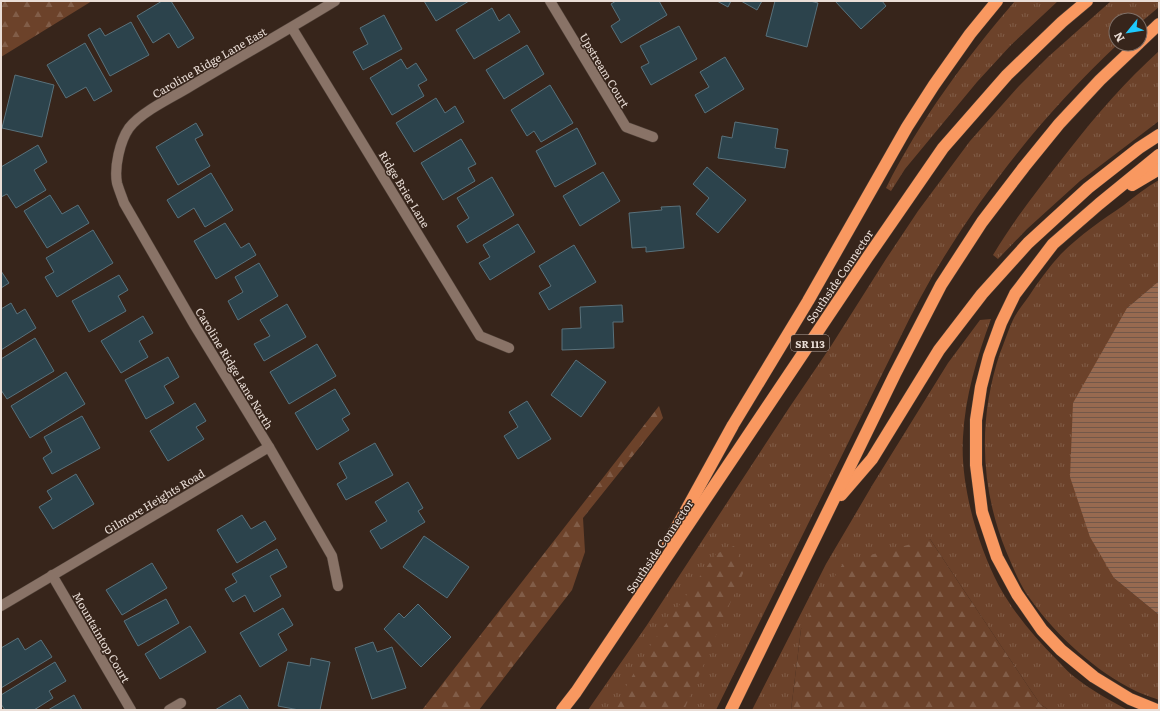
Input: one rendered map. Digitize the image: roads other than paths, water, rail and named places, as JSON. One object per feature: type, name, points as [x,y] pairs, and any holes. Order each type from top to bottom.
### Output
[{"type":"highway","points":[[628,616],[733,425],[808,301],[907,128],[934,85],[970,34],[997,1]]},
{"type":"highway","name":"Southside Connector","points":[[562,710],[628,616],[862,264],[943,148],[1007,74],[1062,22],[1087,1]]},
{"type":"highway","points":[[1148,34],[1159,24]]},
{"type":"highway","points":[[731,710],[895,374],[941,285],[982,222],[1060,124],[1100,80],[1130,52]]},
{"type":"highway","points":[[830,508],[872,459],[939,350],[982,294],[1028,243],[1088,188],[1139,148],[1159,135]]},
{"type":"highway","points":[[1157,710],[1130,699],[1094,677],[1061,650],[1042,630],[1017,594],[997,557],[982,512],[976,465],[976,420],[982,387],[992,349],[1001,323],[1015,294],[1053,244],[1159,155]]},
{"type":"highway","points":[[1099,204],[1159,169]]},
{"type":"street","name":"Caroline Ridge Lane East","points":[[117,162],[121,144],[129,128],[146,113],[213,72],[292,28],[335,1]]},
{"type":"street","name":"Upstream Court","points":[[550,1],[626,127],[653,137]]},
{"type":"street","name":"Ridge Brier Lane","points":[[292,28],[480,336],[509,348]]},
{"type":"street","name":"Caroline Ridge Lane North","points":[[117,162],[117,183],[124,203],[195,326],[269,447],[332,556],[338,586]]},
{"type":"street","name":"Gilmore Heights Road","points":[[1,606],[269,447]]},
{"type":"street","name":"Mountaintop Court","points":[[52,575],[131,710]]},
{"type":"street","points":[[169,710],[181,703]]}]
